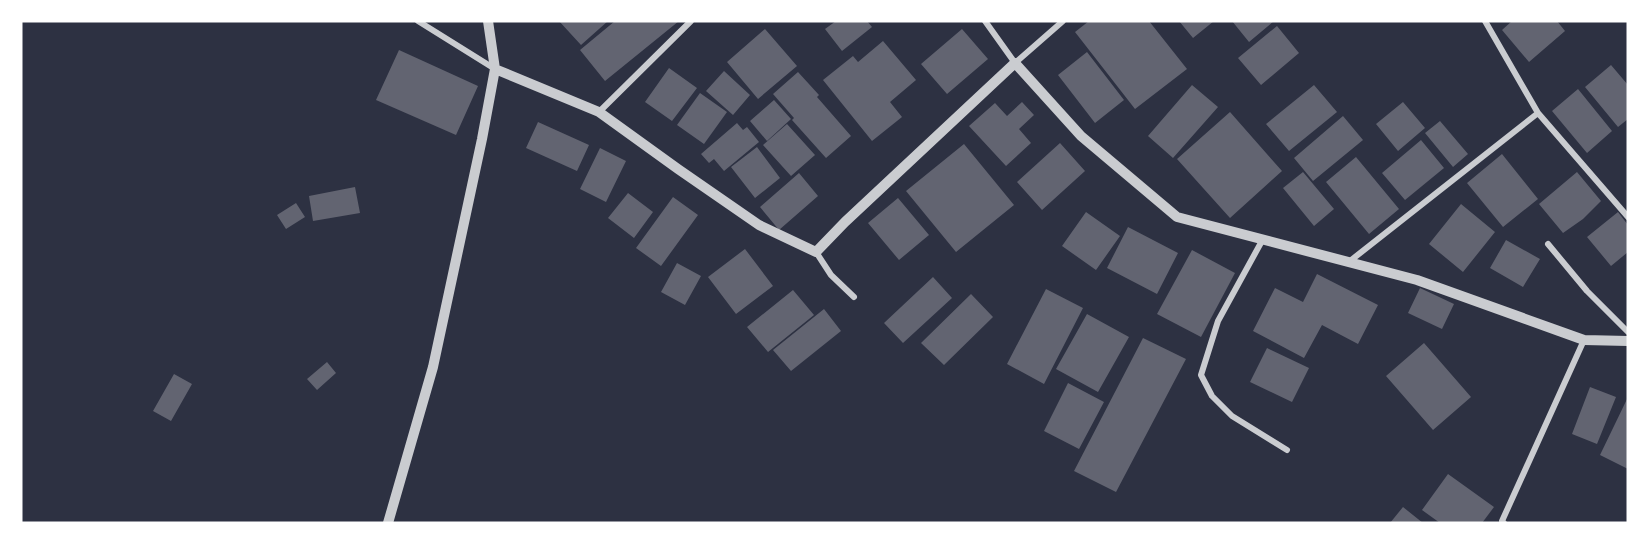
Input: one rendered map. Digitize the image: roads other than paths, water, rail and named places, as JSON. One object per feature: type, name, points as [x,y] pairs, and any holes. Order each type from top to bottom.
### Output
[{"type":"street","points":[[418,21],[495,69],[599,112],[759,225],[816,252],[831,275],[854,297]]},
{"type":"street","points":[[388,523],[433,367],[495,69],[488,21]]},
{"type":"street","points":[[599,112],[692,21]]},
{"type":"street","points":[[985,21],[1015,63],[1081,136],[1177,217],[1417,280],[1584,340],[1628,341]]},
{"type":"street","points":[[816,252],[896,174],[1063,21]]},
{"type":"street","points":[[1485,21],[1538,113],[1628,217]]},
{"type":"street","points":[[1350,261],[1538,113]]},
{"type":"street","points":[[1264,238],[1218,321],[1201,375],[1212,396],[1232,416],[1287,450]]},
{"type":"street","points":[[1548,244],[1587,291],[1628,332]]},
{"type":"street","points":[[1504,523],[1502,521],[1584,340]]}]
